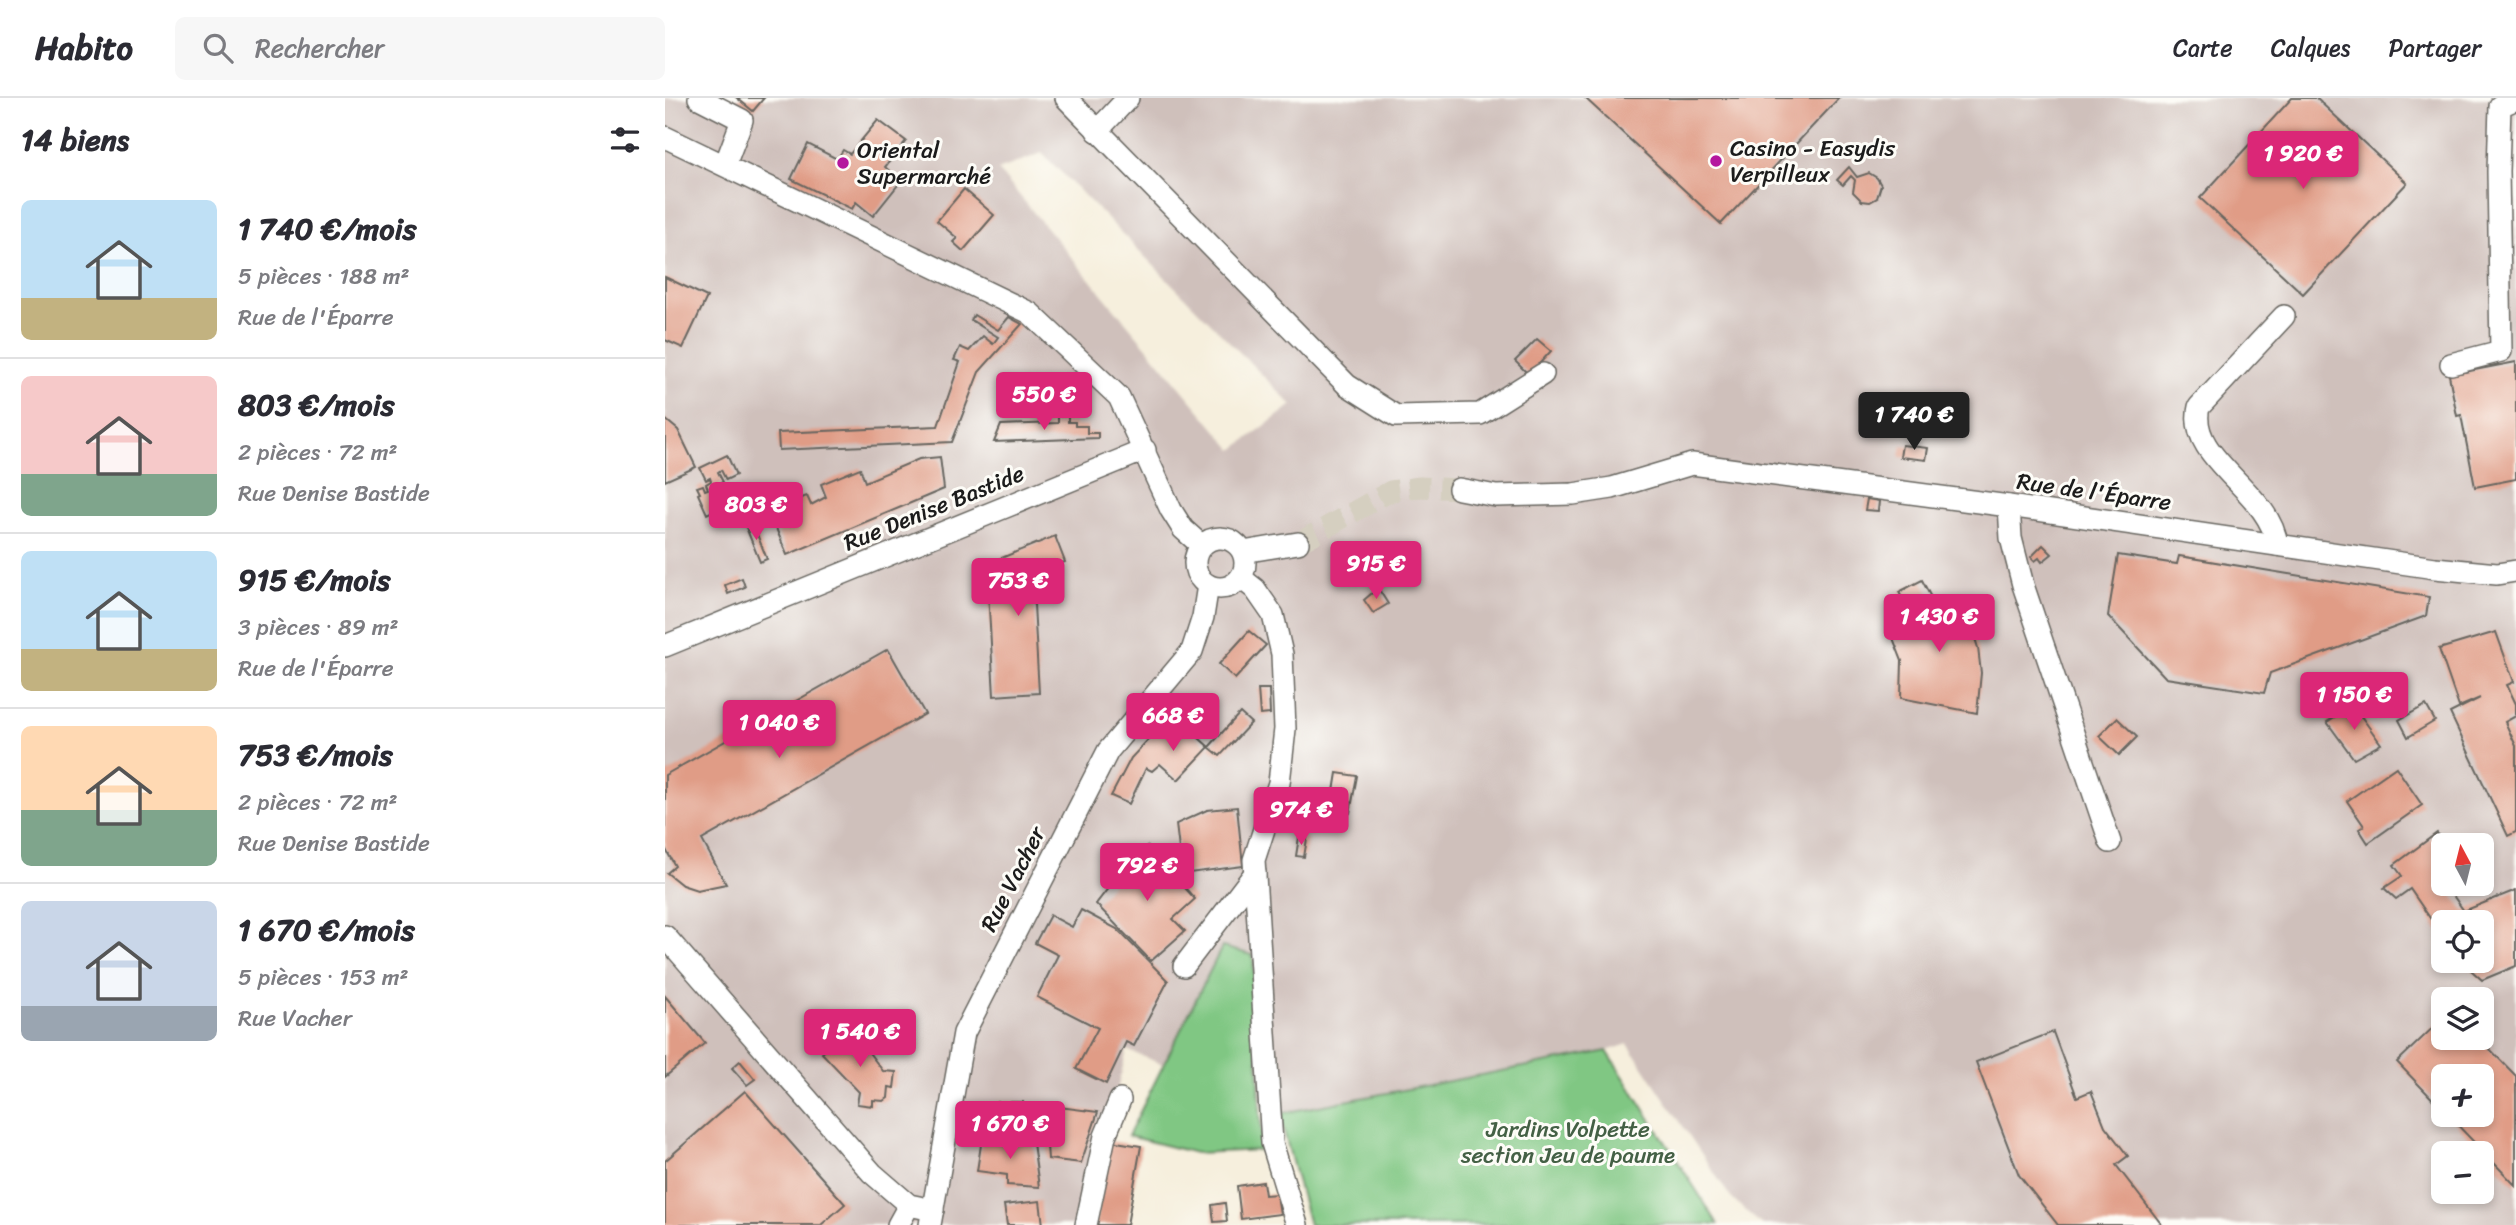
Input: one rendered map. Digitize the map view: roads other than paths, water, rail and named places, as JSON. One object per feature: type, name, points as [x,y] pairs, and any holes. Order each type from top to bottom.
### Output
[{"type":"street","points":[[699,98],[742,120],[725,165]]},
{"type":"street","points":[[1066,98],[1347,385],[1396,416],[1480,414],[1543,374]]},
{"type":"street","points":[[1097,131],[1128,98]]},
{"type":"street","points":[[2451,364],[2501,351],[2498,171],[2500,106],[2515,102]]},
{"type":"street","points":[[665,137],[1030,313],[1119,397],[1171,510],[1183,529],[1202,546]]},
{"type":"street","points":[[2277,545],[2275,530],[2250,493],[2204,444],[2195,421],[2199,407],[2284,316]]},
{"type":"street","name":"Rue Denise Bastide","points":[[665,646],[1145,450]]},
{"type":"street","name":"Rue de l'Éparre","points":[[1459,489],[1496,496],[1573,494],[1612,488],[1692,464],[2009,506],[2435,568],[2497,574],[2516,571]]},
{"type":"street","points":[[2009,506],[2011,538],[2023,585],[2110,842]]},
{"type":"street","points":[[1224,538],[1238,545],[1243,552],[1246,565],[1236,583],[1223,588],[1208,586],[1198,575],[1195,560],[1202,546],[1208,541],[1224,538]]},
{"type":"street","points":[[1243,552],[1298,542]]},
{"type":"street","points":[[1241,578],[1255,589],[1273,615],[1282,654],[1285,729],[1279,783],[1254,860],[1272,1143],[1292,1224]]},
{"type":"street","name":"Rue Vacher","points":[[931,1217],[964,1032],[1108,751],[1192,650],[1208,586]]},
{"type":"street","points":[[1184,966],[1255,873]]},
{"type":"street","points":[[665,936],[872,1173],[909,1205],[931,1217]]},
{"type":"street","points":[[1086,1225],[1105,1136],[1120,1100]]},
{"type":"street","points":[[898,1225],[909,1205]]},
{"type":"tunnel","points":[[1298,543],[1391,491],[1420,487],[1459,489]]},
{"type":"place","name":"Casino - Easydis Verpilleux","points":[[1716,161]]},
{"type":"place","name":"Oriental Supermarché","points":[[843,163]]},
{"type":"park label","name":"Jardins Volpette section Jeu de paume","points":[[1568,1142]]}]
